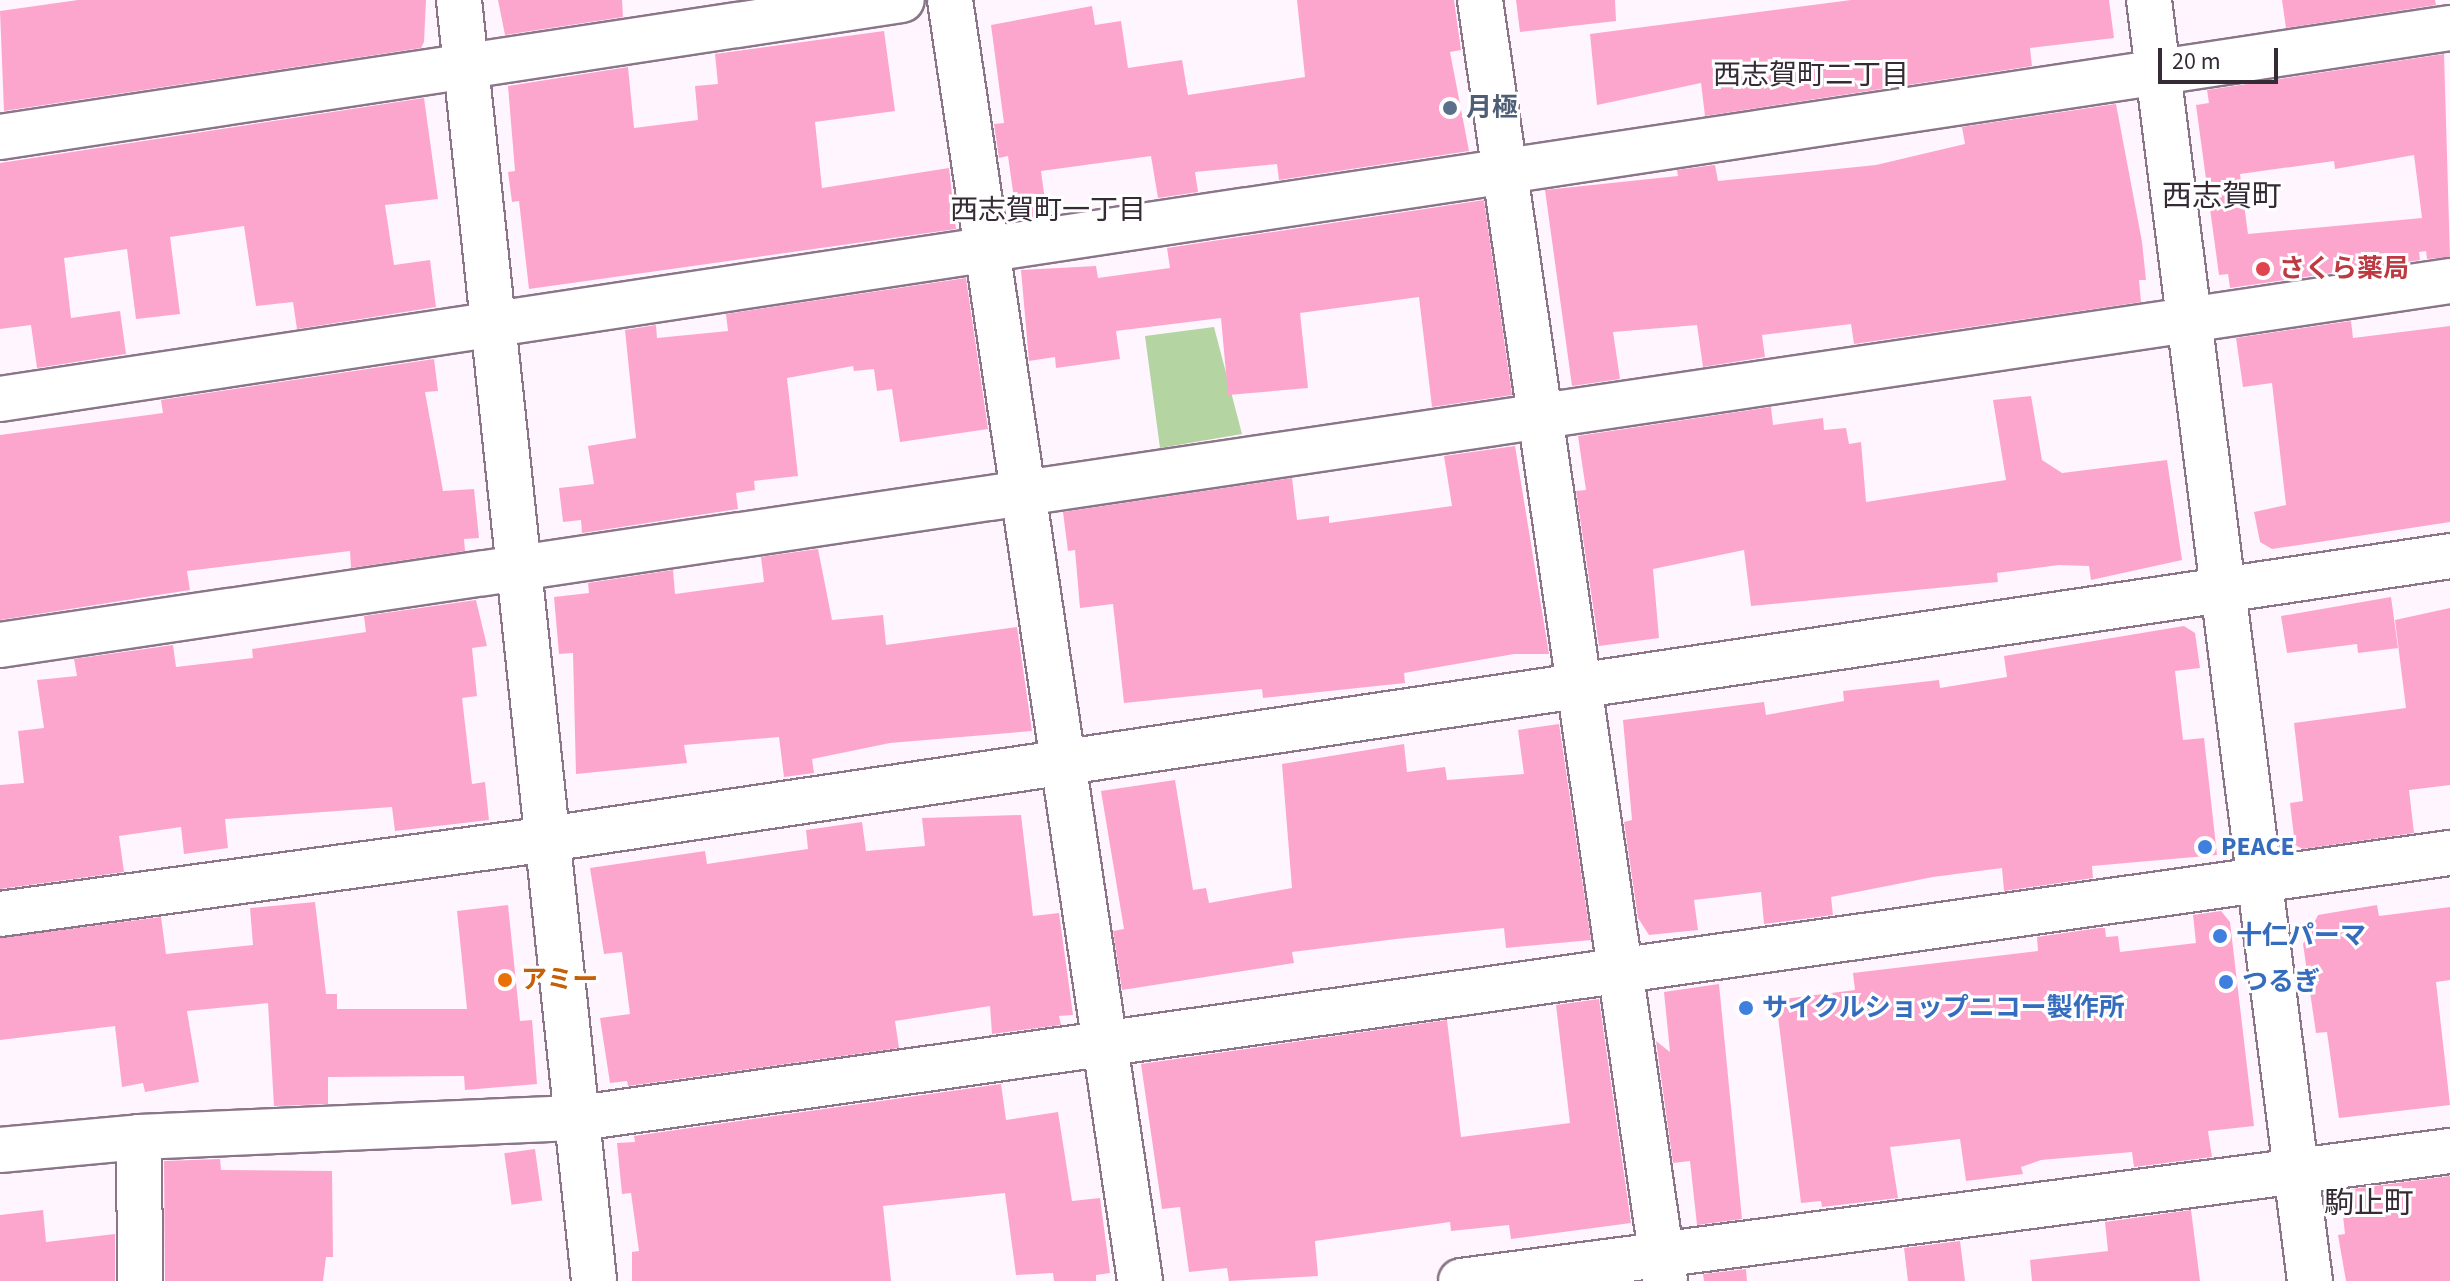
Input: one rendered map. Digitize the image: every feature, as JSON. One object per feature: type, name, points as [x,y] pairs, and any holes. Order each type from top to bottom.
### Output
[{"type":"street","points":[[459,0],[517,571],[580,1118],[594,1281]]},
{"type":"street","points":[[0,137],[466,69],[902,0]]},
{"type":"street","points":[[950,0],[1140,1281]]},
{"type":"street","points":[[1480,0],[1663,1268]]},
{"type":"street","points":[[2149,0],[2263,880],[2310,1281]]},
{"type":"street","points":[[0,399],[2450,28]]},
{"type":"street","points":[[0,645],[517,571],[1021,492],[2450,281]]},
{"type":"street","points":[[0,914],[548,839],[2450,556]]},
{"type":"street","points":[[0,1150],[139,1137],[580,1118],[1104,1041],[2450,853]]},
{"type":"street","points":[[139,1137],[140,1281]]},
{"type":"street","points":[[1461,1281],[1663,1268],[2296,1170],[2450,1151]]},
{"type":"green space","points":[[1214,327],[1242,434],[1160,448],[1145,336]]},
{"type":"building","points":[[78,0],[426,0],[424,42],[421,48],[4,111],[0,11]]},
{"type":"building","points":[[498,0],[622,0],[623,17],[505,35]]},
{"type":"building","points":[[1297,0],[1454,0],[1461,50],[1450,52],[1469,151],[1279,180],[1277,164],[1195,172],[1198,192],[1158,198],[1151,156],[1041,171],[1047,215],[1017,220],[1008,156],[999,158],[994,124],[1004,123],[991,25],[1092,6],[1095,25],[1121,21],[1128,68],[1182,60],[1188,95],[1305,77]]},
{"type":"building","points":[[1516,0],[1615,0],[1616,21],[1520,32]]},
{"type":"building","points":[[1851,0],[2109,0],[2114,38],[2030,48],[2032,66],[1705,116],[1701,83],[1597,105],[1590,34]]},
{"type":"building","points":[[2282,0],[2435,0],[2436,5],[2286,28]]},
{"type":"building","points":[[884,31],[895,111],[815,122],[822,188],[949,168],[956,229],[529,289],[519,201],[512,202],[508,172],[515,171],[508,86],[628,67],[634,128],[698,120],[695,86],[718,84],[715,54]]},
{"type":"building","points":[[2444,54],[2450,257],[2427,259],[2426,251],[2419,252],[2420,260],[2230,288],[2228,274],[2219,275],[2196,105],[2209,103],[2207,90]],"holes":[[[2414,155],[2422,218],[2248,234],[2240,174],[2334,161],[2335,169]]]},
{"type":"building","points":[[424,98],[438,199],[385,205],[394,265],[430,260],[436,307],[297,329],[293,302],[256,306],[244,226],[170,237],[180,314],[136,319],[127,249],[64,258],[71,318],[120,311],[126,354],[37,368],[31,325],[0,329],[0,163]]},
{"type":"building","points":[[2116,104],[2142,242],[2146,280],[2139,280],[2141,302],[1854,344],[1851,324],[1762,335],[1765,357],[1703,367],[1697,325],[1613,332],[1620,379],[1572,386],[1545,190],[1678,176],[1677,170],[1715,165],[1718,181],[1876,165],[1965,144],[1962,127]]},
{"type":"building","points":[[1484,200],[1512,395],[1432,407],[1419,297],[1300,313],[1308,388],[1228,395],[1221,318],[1116,331],[1120,359],[1056,368],[1055,357],[1029,361],[1021,270],[1096,266],[1098,278],[1170,268],[1167,248]]},
{"type":"building","points":[[966,278],[988,429],[900,442],[892,389],[877,391],[874,369],[854,371],[853,366],[787,378],[798,476],[754,481],[755,490],[736,493],[738,509],[582,533],[581,520],[563,522],[559,488],[594,484],[588,446],[636,438],[625,330],[656,325],[657,338],[728,331],[726,314]]},
{"type":"building","points":[[2351,321],[2353,338],[2450,326],[2450,522],[2272,549],[2260,542],[2254,512],[2286,505],[2272,383],[2243,387],[2236,338]]},
{"type":"building","points":[[434,359],[438,391],[425,392],[443,491],[474,489],[479,538],[464,539],[465,551],[351,568],[350,551],[187,571],[190,590],[0,620],[0,435],[163,413],[161,400]]},
{"type":"building","points":[[2031,396],[2042,460],[2062,473],[2167,460],[2182,560],[2091,580],[2089,566],[2059,565],[1997,573],[1998,582],[1751,606],[1744,550],[1653,569],[1659,638],[1599,646],[1576,491],[1586,490],[1578,436],[1771,407],[1773,425],[1823,418],[1824,430],[1846,428],[1849,444],[1861,442],[1866,502],[2006,480],[1993,400]]},
{"type":"building","points":[[1515,446],[1549,654],[1514,654],[1404,673],[1405,683],[1263,698],[1262,689],[1124,703],[1113,604],[1080,608],[1075,550],[1068,551],[1063,512],[1292,478],[1297,520],[1329,516],[1329,523],[1452,506],[1444,456]]},
{"type":"building","points":[[818,549],[832,620],[883,615],[886,645],[1017,627],[1032,731],[890,743],[812,759],[814,773],[784,777],[779,737],[684,745],[687,763],[576,774],[573,653],[559,654],[554,597],[589,593],[588,583],[673,570],[675,594],[764,582],[761,557]]},
{"type":"building","points":[[2391,597],[2398,648],[2358,653],[2357,644],[2287,653],[2281,616]]},
{"type":"building","points":[[476,600],[487,646],[472,648],[477,696],[462,698],[472,784],[485,782],[489,820],[395,831],[392,807],[225,819],[228,848],[184,854],[181,827],[119,836],[124,872],[0,889],[0,785],[24,783],[18,731],[44,728],[37,680],[77,676],[74,659],[173,645],[176,667],[253,658],[252,649],[366,632],[364,616]]},
{"type":"building","points":[[2450,608],[2450,785],[2409,790],[2414,833],[2303,849],[2295,845],[2290,803],[2303,801],[2294,723],[2406,708],[2395,620]]},
{"type":"building","points":[[2184,626],[2195,633],[2200,668],[2175,671],[2183,740],[2204,738],[2217,855],[2092,866],[2093,878],[2004,891],[2002,868],[1933,877],[1831,897],[1833,915],[1764,924],[1761,892],[1694,900],[1698,930],[1649,935],[1638,918],[1624,822],[1632,820],[1623,720],[1764,702],[1766,715],[1844,701],[1843,691],[1939,680],[1940,688],[2007,677],[2004,656]]},
{"type":"building","points":[[1559,724],[1591,940],[1506,948],[1504,928],[1396,939],[1292,952],[1294,963],[1122,990],[1113,931],[1124,929],[1101,791],[1175,780],[1193,890],[1206,888],[1209,903],[1292,888],[1282,764],[1404,744],[1407,772],[1445,767],[1447,780],[1524,774],[1518,730]]},
{"type":"building","points":[[1021,815],[1033,916],[1059,913],[1073,1015],[1059,1016],[1061,1025],[992,1034],[990,1006],[895,1021],[899,1048],[628,1086],[627,1081],[610,1083],[600,1018],[630,1014],[622,952],[604,954],[590,868],[705,851],[707,864],[808,849],[806,830],[862,822],[866,851],[925,846],[922,818]]},
{"type":"building","points":[[315,902],[326,994],[337,994],[337,1009],[467,1009],[457,911],[508,905],[520,1021],[532,1020],[537,1084],[465,1090],[464,1076],[328,1077],[328,1104],[274,1106],[268,1003],[187,1011],[199,1082],[145,1092],[143,1083],[122,1087],[115,1026],[0,1040],[0,938],[161,917],[166,954],[253,945],[250,908]]},
{"type":"building","points":[[2377,905],[2379,916],[2450,907],[2450,980],[2436,982],[2450,1105],[2339,1118],[2327,1032],[2316,1033],[2303,944],[2318,915]]},
{"type":"building","points":[[2221,911],[2230,922],[2254,1126],[2208,1131],[2212,1157],[2134,1167],[2132,1152],[2041,1160],[2021,1167],[2023,1174],[1966,1181],[1960,1139],[1890,1147],[1898,1198],[1822,1207],[1821,1201],[1801,1203],[1776,1000],[1855,990],[1853,973],[2038,951],[2037,937],[2099,928],[2105,928],[2106,937],[2118,936],[2120,952],[2196,943],[2193,915]]},
{"type":"building","points":[[1719,984],[1742,1219],[1697,1225],[1690,1161],[1673,1163],[1656,1041],[1670,1052],[1664,992]]},
{"type":"building","points":[[1599,999],[1631,1223],[1511,1239],[1509,1225],[1451,1231],[1450,1222],[1315,1241],[1318,1276],[1229,1281],[1227,1268],[1189,1272],[1180,1207],[1162,1209],[1141,1064],[1447,1020],[1461,1137],[1570,1123],[1556,1005]]},
{"type":"building","points":[[1001,1084],[1006,1120],[1058,1112],[1072,1201],[1100,1198],[1110,1273],[1096,1275],[1096,1281],[1054,1281],[1053,1273],[1016,1275],[1005,1193],[883,1206],[891,1281],[632,1281],[632,1252],[639,1251],[631,1193],[622,1194],[617,1143],[635,1142],[634,1136]]},
{"type":"building","points":[[535,1149],[542,1200],[512,1205],[504,1153]]},
{"type":"building","points":[[220,1159],[221,1170],[332,1171],[333,1257],[326,1257],[323,1281],[165,1281],[164,1161]]},
{"type":"building","points":[[2450,1176],[2450,1281],[2346,1281],[2338,1235],[2345,1234],[2341,1198],[2352,1189]]},
{"type":"building","points":[[43,1210],[46,1242],[115,1234],[115,1281],[0,1281],[0,1215]]},
{"type":"building","points":[[2191,1210],[2200,1281],[2032,1281],[2030,1260],[2108,1251],[2105,1222]]},
{"type":"building","points":[[1960,1241],[1965,1281],[1908,1281],[1904,1248]]},
{"type":"building","points":[[1746,1269],[1747,1281],[1704,1281],[1703,1274]]},
{"type":"place","name":"月極","points":[[1450,108]]},
{"type":"place","name":"さくら薬局","points":[[2263,269]]},
{"type":"place","name":"PEACE","points":[[2205,847]]},
{"type":"place","name":"十仁パーマ","points":[[2220,936]]},
{"type":"place","name":"アミー","points":[[505,980]]},
{"type":"place","name":"つるぎ","points":[[2226,982]]},
{"type":"place","name":"サイクルショップニコー製作所","points":[[1746,1008]]},
{"type":"district","name":"西志賀町二丁目","points":[[1811,75]]},
{"type":"district","name":"西志賀町","points":[[2222,197]]},
{"type":"district","name":"西志賀町一丁目","points":[[1048,210]]},
{"type":"district","name":"駒止町","points":[[2369,1204]]}]
